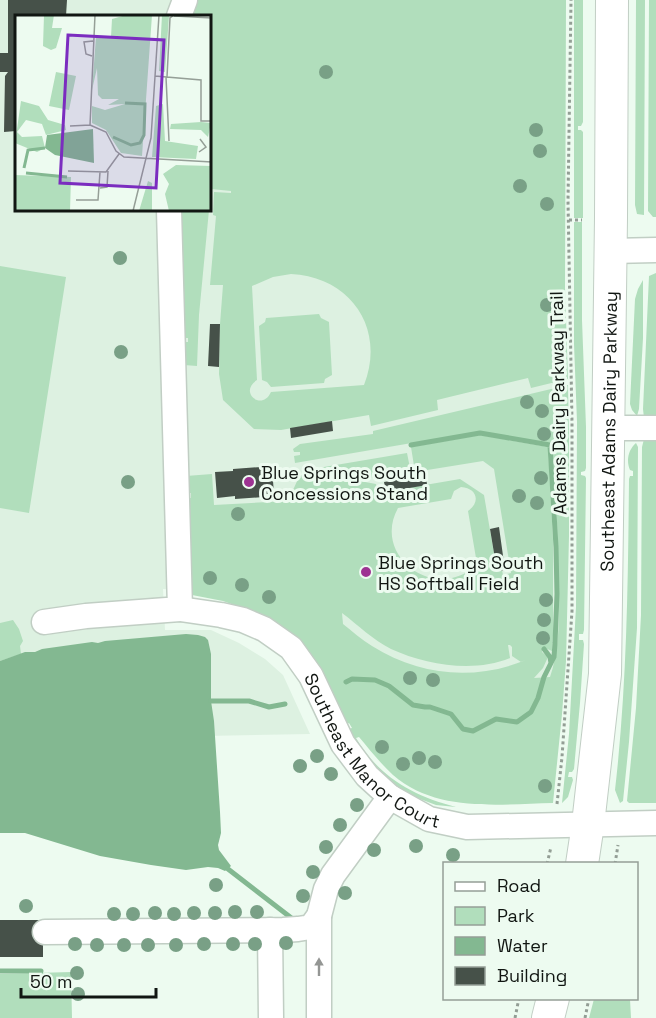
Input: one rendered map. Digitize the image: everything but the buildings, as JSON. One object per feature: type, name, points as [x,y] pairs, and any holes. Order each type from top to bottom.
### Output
[{"type":"main road","name":"Southeast Adams Dairy Parkway","points":[[582,862],[605,674],[612,0]]},
{"type":"main road","points":[[549,1018],[553,1000]]},
{"type":"street","points":[[179,15],[185,0]]},
{"type":"street","points":[[169,212],[180,609]]},
{"type":"street","points":[[611,251],[656,250]]},
{"type":"street","points":[[608,428],[656,428]]},
{"type":"street","name":"Southeast Manor Court","points":[[44,622],[87,616],[180,609],[243,620],[264,629],[291,648],[311,676],[344,744],[367,777],[390,797],[429,819],[467,827],[656,823]]},
{"type":"street","points":[[319,1018],[319,916],[326,889],[333,875],[390,797]]},
{"type":"street","points":[[45,932],[298,929],[311,927],[319,916]]},
{"type":"street","points":[[270,930],[271,1018]]},
{"type":"path","name":"Adams Dairy Parkway Trail","points":[[557,805],[572,611],[573,492],[569,381],[568,220],[571,0]]},
{"type":"path","points":[[568,220],[582,220]]},
{"type":"path","points":[[615,862],[619,842]]},
{"type":"path","points":[[547,862],[552,843]]},
{"type":"path","points":[[515,1018],[519,1000]]},
{"type":"path","points":[[585,1018],[590,1000]]},
{"type":"shaded area","points":[[0,0],[562,0],[559,733],[211,590],[163,589],[165,630],[211,630],[265,659],[283,675],[310,734],[0,740]]},
{"type":"green space","points":[[195,0],[566,0],[565,288],[568,379],[531,388],[528,378],[437,400],[438,410],[371,426],[369,415],[281,430],[254,429],[223,400],[219,374],[223,285],[210,285],[216,216],[213,215],[214,192],[231,193],[231,191],[212,189],[212,15],[188,15]],"holes":[[[291,274],[312,277],[331,285],[346,296],[358,310],[366,326],[370,344],[370,364],[364,385],[271,392],[267,398],[262,400],[253,398],[250,390],[257,380],[252,286],[273,277]]]},
{"type":"green space","points":[[574,0],[583,0],[583,122],[581,126],[578,126],[578,130],[583,132],[583,218],[574,218]]},
{"type":"green space","points":[[636,0],[645,0],[644,215],[637,214],[635,205]]},
{"type":"green space","points":[[649,0],[656,0],[656,217],[648,211]]},
{"type":"green space","points":[[181,212],[209,212],[199,315],[197,366],[184,365],[184,345],[188,342],[188,338],[185,338]]},
{"type":"green space","points":[[574,222],[582,222],[586,468],[581,475],[586,478],[584,630],[583,634],[579,634],[579,640],[583,640],[584,644],[574,769],[569,772],[568,777],[572,777],[573,780],[568,797],[562,803],[569,734],[576,607],[577,422],[574,344]]},
{"type":"green space","points":[[0,266],[66,277],[29,513],[0,508]]},
{"type":"green space","points":[[656,273],[656,419],[644,418],[643,409],[649,276]]},
{"type":"green space","points":[[643,280],[643,338],[637,416],[630,404],[635,299]]},
{"type":"green space","points":[[319,314],[321,318],[329,322],[332,375],[325,379],[324,383],[271,387],[262,380],[259,326],[265,322],[266,318]]},
{"type":"green space","points":[[568,385],[569,536],[566,661],[553,803],[469,804],[429,796],[393,775],[359,737],[356,738],[375,764],[398,783],[425,797],[456,807],[436,805],[394,786],[366,759],[348,729],[352,728],[349,723],[346,725],[254,612],[191,593],[188,498],[191,498],[191,493],[187,493],[186,476],[212,474],[214,505],[286,501],[298,479],[297,476],[316,473],[376,484],[378,493],[460,479],[484,495],[497,571],[502,570],[503,575],[511,573],[494,469],[483,461],[415,472],[411,447],[480,435],[548,447],[553,540],[553,635],[552,651],[542,649],[548,657],[543,668],[534,678],[550,677],[558,640],[559,615],[552,443],[476,432],[295,463],[294,456],[300,455],[300,452],[294,452],[293,449],[300,444],[373,434],[373,431]],"holes":[[[461,487],[471,490],[476,500],[468,511],[477,564],[461,575],[444,579],[427,577],[412,569],[401,558],[393,543],[392,526],[398,508],[451,499],[454,491]],[[342,613],[391,649],[435,663],[466,666],[496,663],[510,658],[508,645],[510,645],[512,656],[521,662],[506,667],[467,673],[428,669],[409,664],[390,656],[361,638],[343,624]]]},
{"type":"green space","points":[[644,439],[656,439],[656,803],[629,803],[627,801],[636,708],[641,615],[642,447]]},
{"type":"green space","points":[[636,443],[638,447],[637,628],[629,742],[623,801],[620,803],[615,790],[624,673],[629,479],[633,476],[628,459]]},
{"type":"green space","points":[[407,453],[411,473],[375,478],[318,468]]},
{"type":"green space","points":[[13,620],[23,641],[20,646],[21,654],[0,661],[0,623]]},
{"type":"green space","points":[[71,972],[72,1018],[0,1018],[0,974]]},
{"type":"green space","points":[[594,1000],[630,1000],[631,1018],[589,1018]]},
{"type":"water","points":[[186,634],[205,637],[208,640],[211,654],[211,701],[221,833],[218,845],[231,866],[225,871],[208,867],[186,870],[151,865],[100,856],[25,833],[0,833],[0,661],[42,649]]},
{"type":"waterway","points":[[346,682],[352,679],[375,680],[389,686],[413,705],[430,707],[451,714],[463,729],[473,731],[496,719],[517,722],[531,712],[554,657],[557,594],[550,445],[480,433],[411,445]]},
{"type":"waterway","points":[[544,649],[551,663]]},
{"type":"waterway","points":[[211,701],[249,701],[269,707],[285,704]]},
{"type":"waterway","points":[[228,869],[294,920]]},
{"type":"waterway","points":[[0,971],[41,971]]},
{"type":"place","name":"Blue Springs South Concessions Stand","points":[[249,482]]},
{"type":"place","name":"Blue Springs South HS Softball Field","points":[[366,572]]}]
